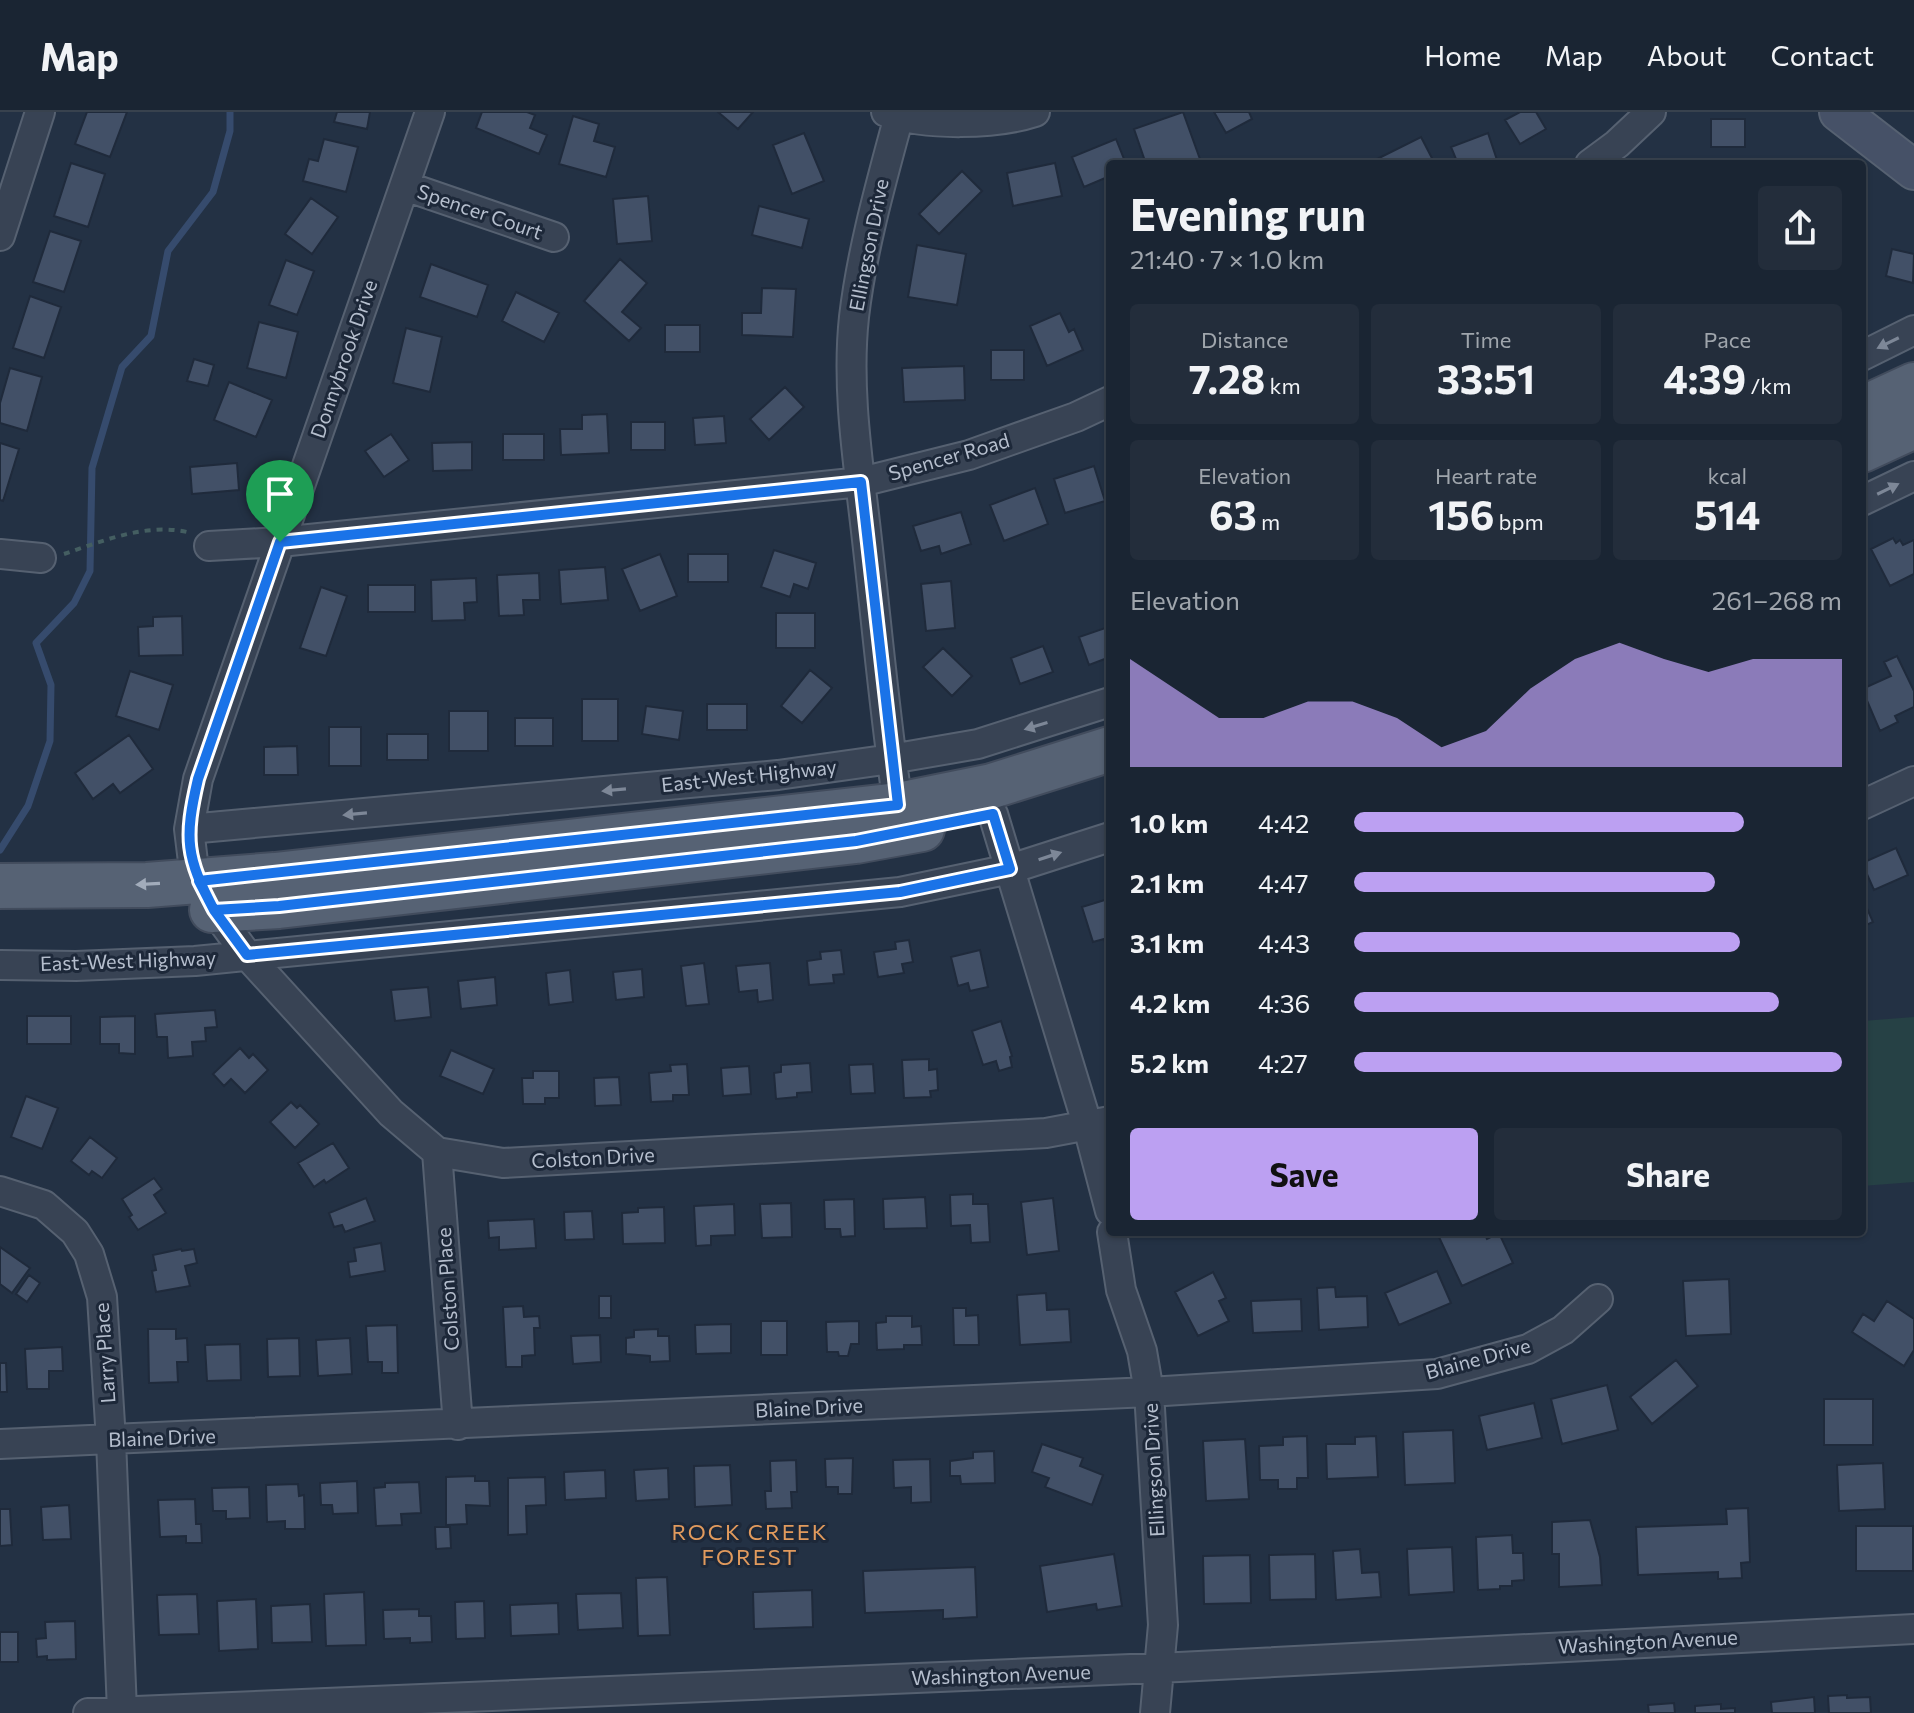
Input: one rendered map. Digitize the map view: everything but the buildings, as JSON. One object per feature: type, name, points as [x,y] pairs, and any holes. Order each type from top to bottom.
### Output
[{"type":"main road","points":[[1866,407],[1914,385]]},
{"type":"main road","points":[[1866,448],[1914,426]]},
{"type":"main road","points":[[0,913],[95,916],[206,896],[291,873],[898,805],[992,786],[1106,750]]},
{"type":"main road","points":[[0,886],[133,885],[279,906],[856,841],[993,814],[1106,780]]},
{"type":"street","points":[[0,236],[40,112]]},
{"type":"street","name":"Donnybrook Drive","points":[[206,896],[191,855],[189,829],[198,779],[430,112]]},
{"type":"street","points":[[892,114],[944,121],[985,120],[1035,112]]},
{"type":"street","points":[[1595,160],[1651,112]]},
{"type":"street","points":[[1839,112],[1914,170]]},
{"type":"street","name":"Ellingson Drive","points":[[892,114],[854,320],[852,374],[861,482],[898,805]]},
{"type":"street","name":"Spencer Court","points":[[405,186],[554,237]]},
{"type":"street","points":[[1866,354],[1914,330]]},
{"type":"street","name":"Spencer Road","points":[[209,546],[280,542],[861,482],[969,455],[1076,417],[1106,403]]},
{"type":"street","points":[[1866,499],[1914,476]]},
{"type":"street","points":[[0,554],[52,556]]},
{"type":"street","name":"East-West Highway","points":[[189,829],[778,775],[978,744],[1106,703]]},
{"type":"street","points":[[1866,803],[1914,781]]},
{"type":"street","points":[[993,814],[1099,1124],[1106,1179]]},
{"type":"street","name":"East-West Highway","points":[[0,965],[76,966],[195,961],[900,892],[1010,869],[1106,838]]},
{"type":"street","points":[[206,896],[247,955],[391,1113],[437,1152]]},
{"type":"street","name":"Colston Drive","points":[[437,1152],[503,1163],[1046,1133],[1099,1124]]},
{"type":"street","name":"Colston Place","points":[[437,1152],[458,1425]]},
{"type":"street","name":"Larry Place","points":[[0,1191],[44,1205],[75,1232],[89,1254],[102,1297],[122,1711]]},
{"type":"street","name":"Ellingson Drive","points":[[1113,1236],[1121,1290],[1142,1351],[1149,1392],[1163,1625],[1155,1713]]},
{"type":"street","name":"Blaine Drive","points":[[0,1444],[1149,1392],[1437,1374],[1528,1349],[1563,1330],[1598,1299]]},
{"type":"street","name":"Washington Avenue","points":[[88,1713],[1161,1668],[1914,1629]]},
{"type":"path","points":[[52,556],[133,532],[173,529],[194,534],[209,546]]},
{"type":"green space","points":[[1914,1017],[1914,1182],[1866,1186],[1866,1021]]},
{"type":"waterway","points":[[0,850],[28,806],[50,741],[51,685],[36,643],[74,603],[90,571],[92,468],[122,367],[151,336],[168,251],[213,192],[230,131],[230,112]]},
{"type":"district","name":"ROCK CREEK FOREST","points":[[750,1544]]},
{"type":"route","points":[[280,542],[198,779],[192,806],[189,843],[194,870],[199,881],[214,910],[279,906],[856,841],[993,814],[1010,869],[900,892],[247,955],[214,910],[199,881],[898,805],[861,482],[280,542]]}]
